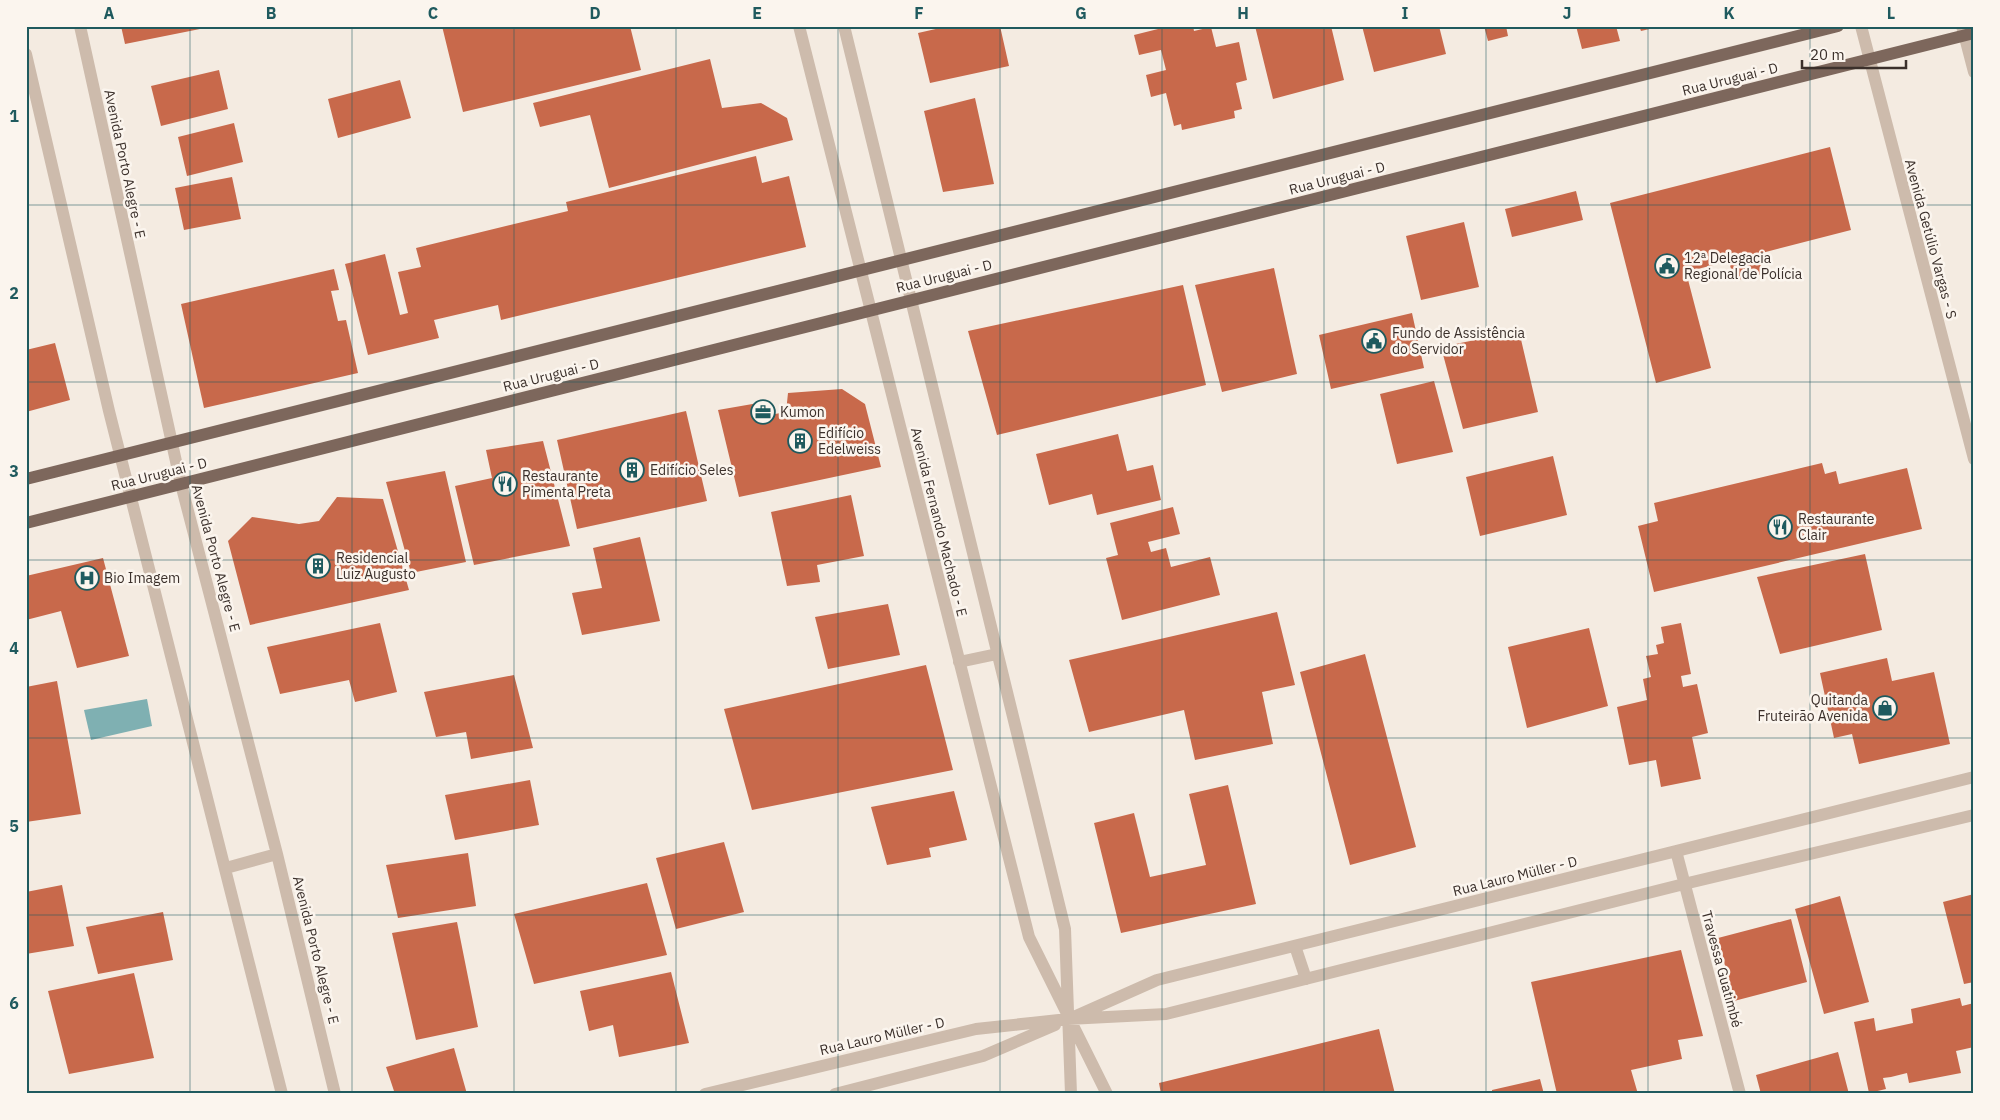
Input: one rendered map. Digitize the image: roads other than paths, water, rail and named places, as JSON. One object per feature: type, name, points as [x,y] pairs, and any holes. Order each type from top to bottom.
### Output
[{"type":"main road","name":"Rua Uruguai - D","points":[[26,479],[1838,26]]},
{"type":"main road","name":"Rua Uruguai - D","points":[[26,523],[1831,70],[1967,32]]},
{"type":"street","name":"Avenida Porto Alegre - E","points":[[80,26],[181,484],[277,854],[335,1094]]},
{"type":"street","name":"Avenida Fernando Machado - E","points":[[799,26],[1029,937],[1068,1019],[1107,1094]]},
{"type":"street","name":"Avenida Fernando Machado - E","points":[[844,26],[1065,929],[1071,1094]]},
{"type":"street","name":"Avenida Getúlio Vargas - S","points":[[1861,26],[1974,459]]},
{"type":"street","points":[[1967,32],[1974,72]]},
{"type":"street","points":[[26,54],[131,497],[282,1094]]},
{"type":"street","points":[[959,662],[997,654]]},
{"type":"street","name":"Rua Lauro Müller - D","points":[[835,1094],[983,1056],[1157,980],[1974,777]]},
{"type":"street","name":"Rua Lauro Müller - D","points":[[705,1094],[976,1029],[1068,1019],[1166,1014],[1684,884],[1974,815]]},
{"type":"street","name":"Travessa Guatimbé","points":[[1676,851],[1740,1094]]},
{"type":"street","points":[[226,868],[277,854]]},
{"type":"street","points":[[1295,946],[1306,979]]},
{"type":"water","points":[[147,699],[152,726],[91,740],[84,710]]},
{"type":"place","name":"12ª Delegacia Regional de Polícia","points":[[1667,266]]},
{"type":"place","name":"Fundo de Assistência do Servidor","points":[[1374,341]]},
{"type":"place","name":"Kumon","points":[[763,412]]},
{"type":"place","name":"Edifício Edelweiss","points":[[800,441]]},
{"type":"place","name":"Edifício Seles","points":[[632,470]]},
{"type":"place","name":"Restaurante Pimenta Preta","points":[[505,484]]},
{"type":"place","name":"Restaurante Clair","points":[[1780,527]]},
{"type":"place","name":"Residencial Luiz Augusto","points":[[318,566]]},
{"type":"place","name":"Bio Imagem","points":[[87,578]]},
{"type":"place","name":"Quitanda Fruteirão Avenida","points":[[1885,708]]}]
